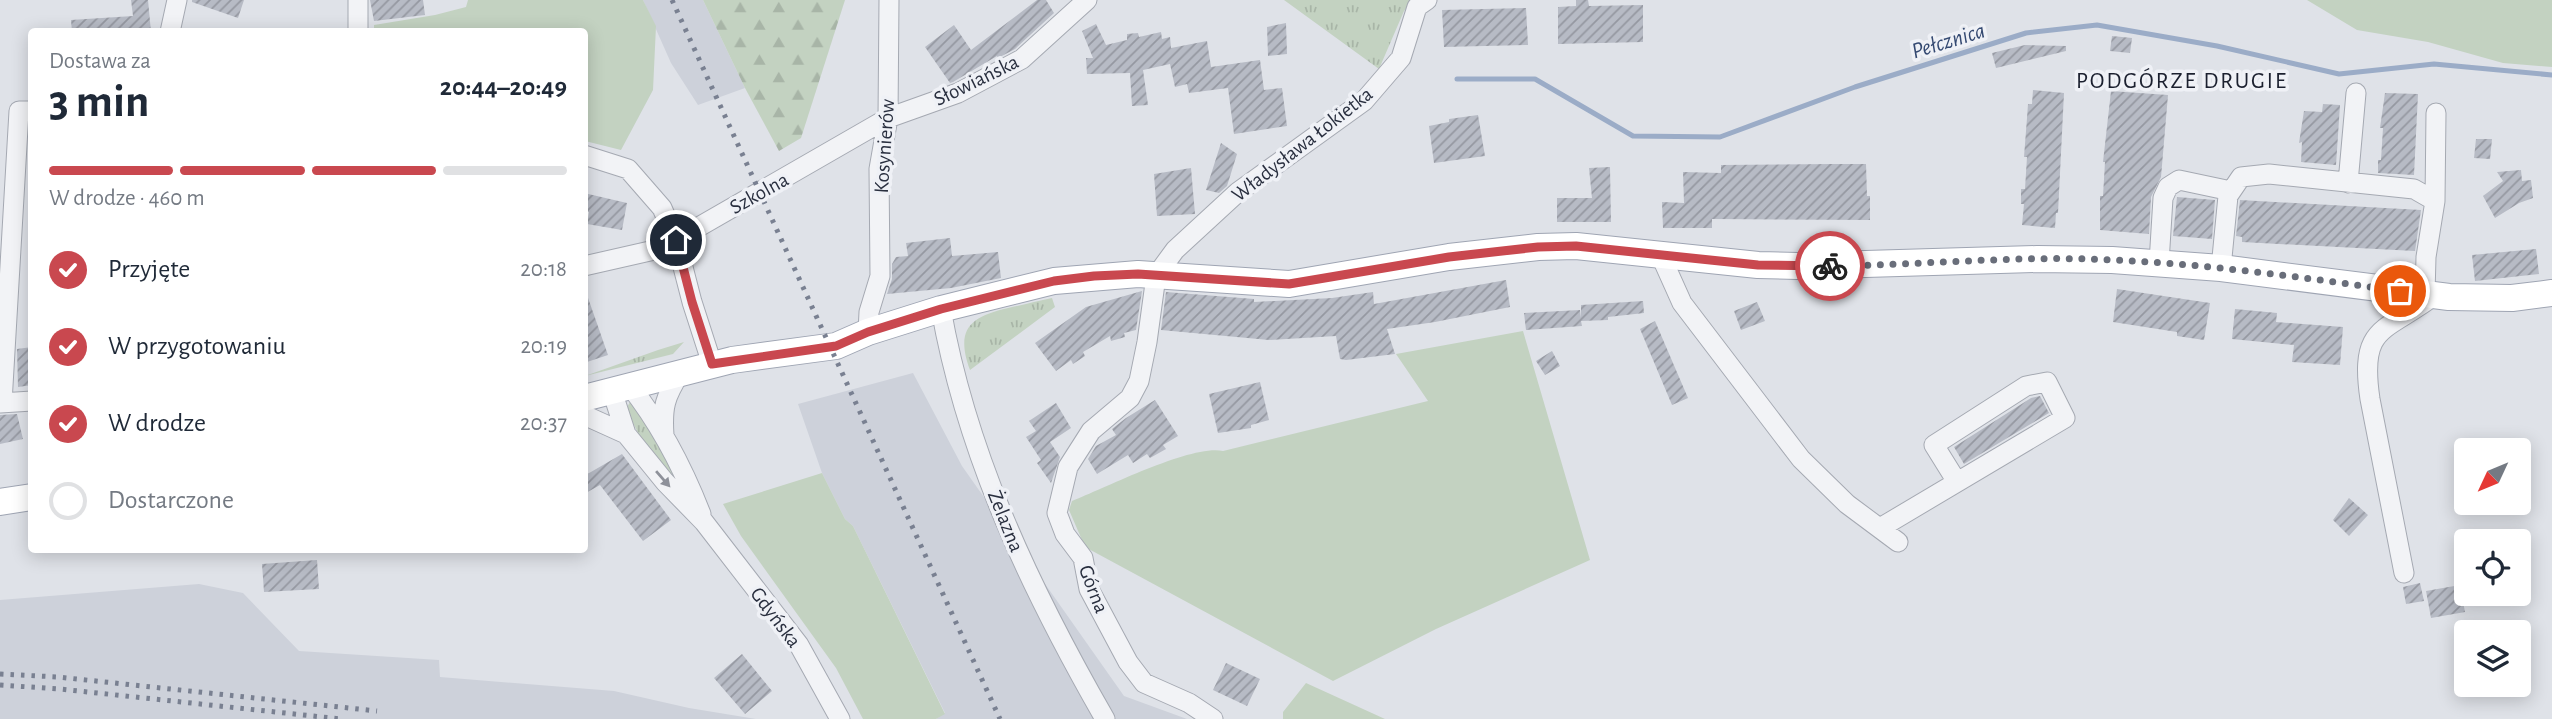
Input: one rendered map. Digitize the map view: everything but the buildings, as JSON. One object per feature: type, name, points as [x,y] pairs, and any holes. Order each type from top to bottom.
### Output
[{"type":"main road","points":[[588,397],[712,364],[836,346],[868,332],[941,309],[1054,281],[1138,274],[1289,284],[1449,257],[1538,247],[1576,246],[1758,265],[1798,266],[2037,259],[2112,260],[2221,268],[2430,295],[2512,298],[2552,293]]},
{"type":"main road","points":[[0,502],[28,498]]},
{"type":"street","points":[[171,28],[177,0]]},
{"type":"street","points":[[358,0],[358,28]]},
{"type":"street","name":"Kosynierów","points":[[868,332],[869,312],[880,276],[879,169],[888,118],[889,0]]},
{"type":"street","name":"Słowiańska","points":[[888,118],[958,93],[1022,60],[1087,0]]},
{"type":"street","name":"Władysława Łokietka","points":[[1156,276],[1175,250],[1238,192],[1364,101],[1401,58],[1417,7],[1427,0]]},
{"type":"street","points":[[2348,183],[2356,93]]},
{"type":"street","points":[[25,111],[1,403],[28,401]]},
{"type":"street","points":[[2404,573],[2370,399],[2366,374],[2367,356],[2373,340],[2393,321],[2430,295],[2426,257],[2435,201],[2436,113]]},
{"type":"street","name":"Szkolna","points":[[588,265],[650,251],[676,240],[888,118]]},
{"type":"street","points":[[588,156],[628,169],[662,208],[676,240],[712,364]]},
{"type":"street","points":[[2221,268],[2228,196],[2241,177],[2269,174],[2414,189],[2435,201]]},
{"type":"street","points":[[2159,263],[2163,198],[2168,187],[2179,180],[2231,191]]},
{"type":"street","points":[[1660,254],[1682,303],[1801,459],[1847,504],[1898,542]]},
{"type":"street","name":"Górna","points":[[1156,276],[1139,381],[1130,398],[1091,431],[1077,449],[1068,467],[1057,513],[1065,534],[1083,558],[1089,589],[1128,662],[1144,683],[1189,703],[1212,719]]},
{"type":"street","name":"Żelazna","points":[[941,309],[962,406],[1003,517],[1034,587],[1105,719]]},
{"type":"street","points":[[664,436],[662,414],[666,396],[680,373]]},
{"type":"street","points":[[1880,528],[2066,418],[2047,382],[2026,386],[1934,444],[1957,482]]},
{"type":"street","name":"Gdyńska","points":[[621,388],[626,434]]},
{"type":"street","name":"Gdyńska","points":[[621,388],[664,436],[686,476],[704,522]]},
{"type":"street","name":"Gdyńska","points":[[588,417],[626,434],[704,522],[799,645],[840,719]]},
{"type":"shaded area","points":[[643,0],[703,0],[745,88],[698,105],[671,63]]},
{"type":"shaded area","points":[[913,373],[962,466],[1124,696],[1187,719],[936,719],[945,713],[853,526],[845,519],[822,473],[798,404]]},
{"type":"shaded area","points":[[199,584],[243,593],[299,651],[439,660],[440,677],[614,691],[689,708],[756,719],[0,719],[0,600]]},
{"type":"green space","points":[[468,0],[643,0],[656,26],[653,90],[621,150],[588,142],[588,28],[374,28],[374,25],[466,7]]},
{"type":"green space","points":[[703,0],[845,0],[801,138],[779,151]]},
{"type":"green space","points":[[1284,0],[1413,0],[1404,11],[1379,69]]},
{"type":"green space","points":[[2307,0],[2552,0],[2552,67],[2503,63],[2428,42],[2357,30]]},
{"type":"green space","points":[[1052,298],[1055,307],[970,370],[964,344],[965,335],[975,321],[995,312]]},
{"type":"green space","points":[[1523,331],[1590,560],[1436,629],[1333,681],[1085,547],[1069,510],[1072,501],[1148,468],[1191,454],[1223,451],[1428,401],[1396,354]]},
{"type":"green space","points":[[684,342],[673,354],[588,375],[588,375]]},
{"type":"green space","points":[[630,402],[641,411],[674,479],[640,437],[626,409]]},
{"type":"green space","points":[[822,473],[845,519],[853,526],[945,714],[936,719],[863,719],[836,668],[741,536],[723,504]]},
{"type":"green space","points":[[1306,683],[1385,719],[1283,719],[1283,712]]},
{"type":"waterway","name":"Pełcznica","points":[[1457,79],[1535,79],[1633,136],[1720,137],[1855,87],[2026,33],[2097,25],[2217,46],[2339,74],[2434,64],[2552,75]]},
{"type":"railway","points":[[672,0],[1000,719]]},
{"type":"railway","points":[[0,674],[58,677],[377,711]]},
{"type":"railway","points":[[0,685],[341,719]]},
{"type":"way so far","points":[[1830,266],[2037,259],[2112,260],[2221,268],[2400,291]]},
{"type":"district","name":"PODGÓRZE DRUGIE","points":[[2182,80]]},
{"type":"route","points":[[676,240],[712,364],[836,346],[868,332],[941,309],[1054,281],[1094,276],[1138,274],[1289,284],[1449,257],[1538,247],[1576,246],[1758,265],[1830,266]]}]
